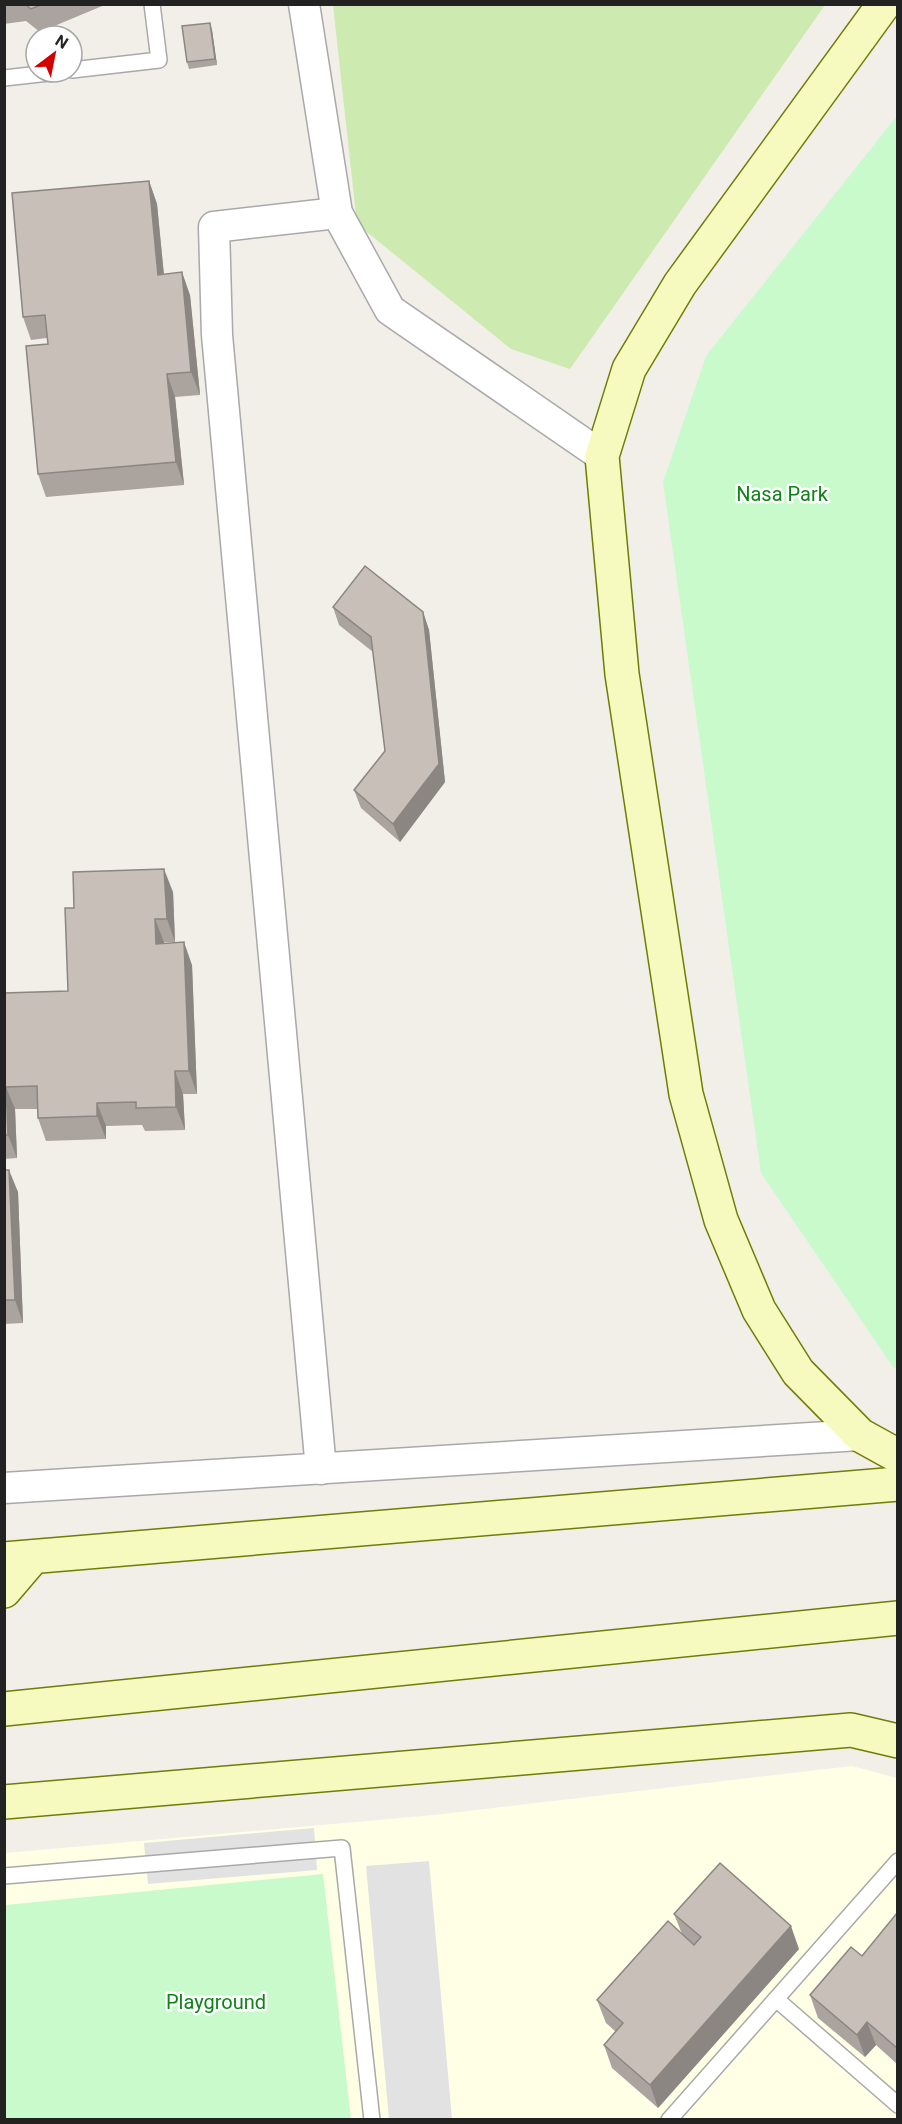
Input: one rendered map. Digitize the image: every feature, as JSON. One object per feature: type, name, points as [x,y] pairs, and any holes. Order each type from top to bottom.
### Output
[{"type":"street","points":[[304,4],[337,213],[390,310],[602,456]]},
{"type":"street","points":[[884,4],[680,285],[629,369],[602,456],[622,674],[686,1094],[721,1220],[759,1310],[798,1372],[860,1435],[897,1456]]},
{"type":"street","points":[[321,1469],[218,335],[214,227],[337,213]]},
{"type":"street","points":[[4,1488],[860,1435]]},
{"type":"street","points":[[4,1591],[19,1558],[897,1484]]},
{"type":"street","points":[[4,1709],[897,1618]]},
{"type":"street","points":[[4,1802],[850,1730],[897,1741]]},
{"type":"lane","points":[[84,69],[159,60],[152,4]]},
{"type":"lane","points":[[4,78],[24,76]]},
{"type":"lane","points":[[4,1876],[342,1848],[372,2120]]},
{"type":"lane","points":[[669,2120],[897,1861]]},
{"type":"lane","points":[[776,1999],[897,2105]]},
{"type":"shaded area","points":[[852,1766],[897,1778],[897,2119],[5,2120],[5,1853],[434,1815]]},
{"type":"shaded area","points":[[314,1828],[317,1870],[148,1884],[144,1843]]},
{"type":"shaded area","points":[[429,1861],[452,2119],[389,2119],[366,1866]]},
{"type":"green space","points":[[333,5],[825,5],[570,369],[511,349],[357,224]]},
{"type":"green space","name":"Nasa Park","points":[[897,116],[897,1368],[893,1367],[761,1173],[663,482],[706,356]]},
{"type":"green space","name":"Playground","points":[[323,1874],[351,2119],[5,2119],[5,1905]]},
{"type":"building","points":[[25,4],[43,4],[31,9]]},
{"type":"building","points":[[210,23],[215,59],[187,62],[182,26]]},
{"type":"building","points":[[149,181],[158,275],[182,272],[191,372],[167,374],[176,462],[38,474],[26,346],[48,344],[45,315],[23,317],[12,193]]},
{"type":"building","points":[[365,566],[423,612],[439,764],[393,824],[354,790],[385,751],[371,637],[333,607]]},
{"type":"building","points":[[164,869],[167,919],[155,919],[156,944],[184,942],[189,1071],[175,1071],[176,1107],[136,1108],[136,1102],[97,1103],[97,1116],[38,1118],[37,1086],[6,1087],[8,1135],[4,1135],[4,993],[68,991],[65,908],[74,908],[73,872]]},
{"type":"building","points":[[4,1170],[9,1170],[15,1300],[4,1300]]},
{"type":"building","points":[[720,1863],[791,1926],[650,2085],[604,2045],[623,2023],[597,2000],[668,1921],[694,1945],[701,1937],[674,1914]]},
{"type":"building","points":[[897,1913],[897,2048],[867,2022],[857,2035],[810,1995],[851,1947],[862,1956]]}]
